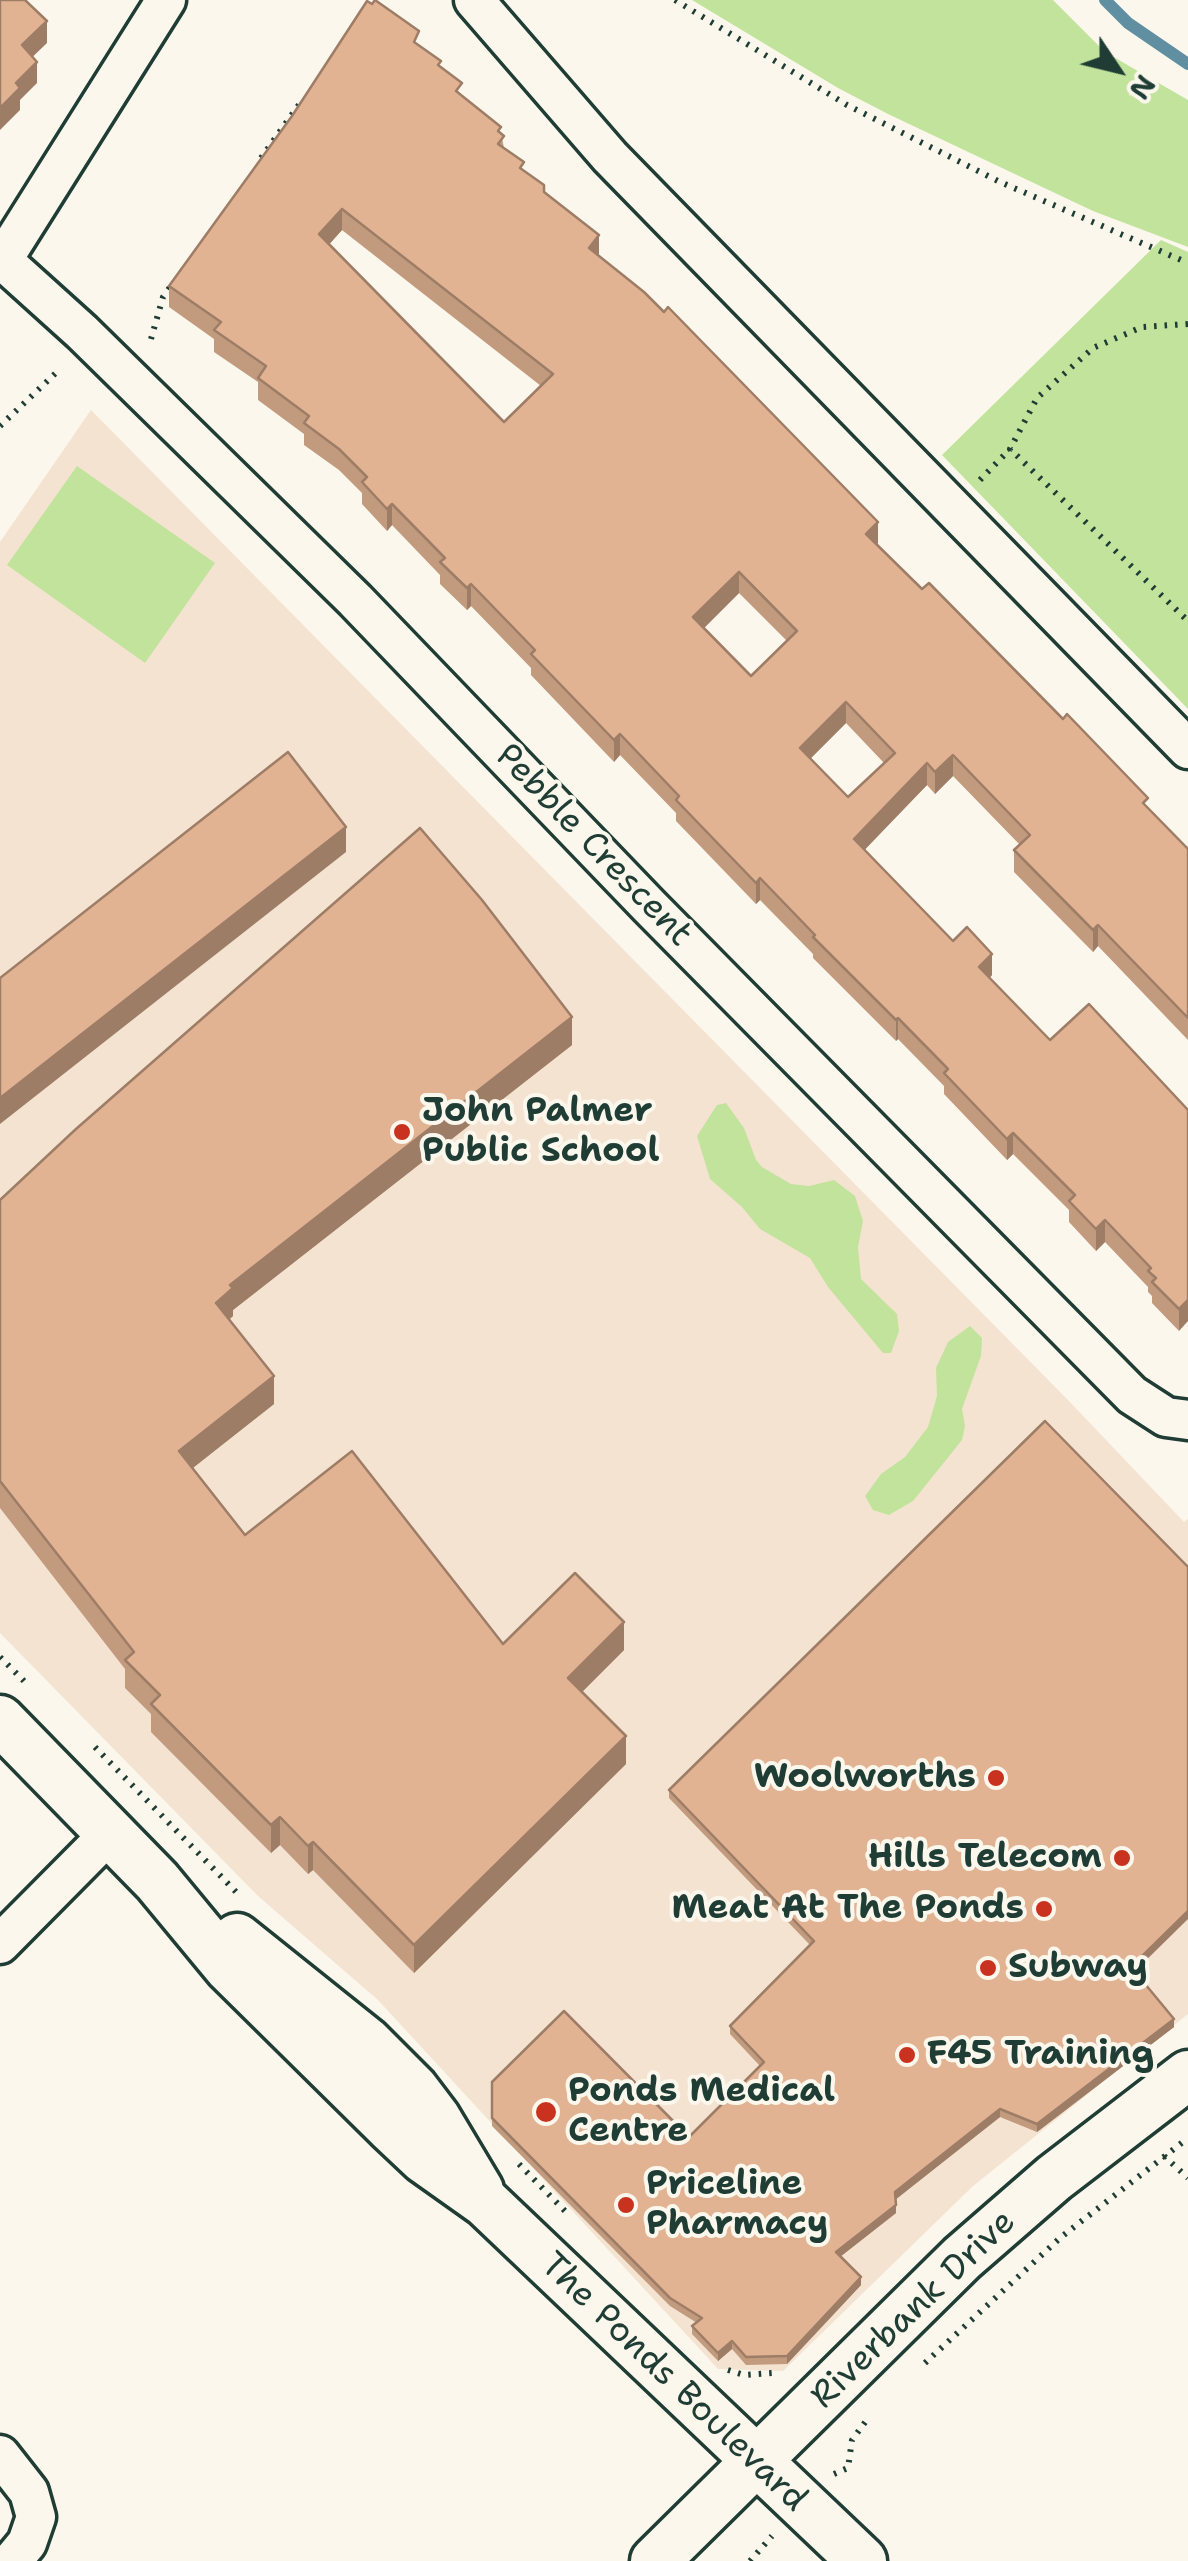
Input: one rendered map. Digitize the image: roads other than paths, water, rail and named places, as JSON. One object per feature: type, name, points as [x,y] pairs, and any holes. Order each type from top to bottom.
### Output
[{"type":"street","points":[[1,261],[166,0]]},
{"type":"street","points":[[474,0],[610,157],[1188,749]]},
{"type":"street","name":"Pebble Crescent","points":[[1,261],[82,332],[354,600],[649,906],[1132,1394],[1166,1416],[1188,1420]]},
{"type":"street","name":"The Ponds Boulevard","points":[[0,1720],[157,1881],[251,1949],[356,2033],[390,2066],[436,2118],[486,2203],[862,2561]]},
{"type":"street","points":[[0,1944],[110,1833]]},
{"type":"street","name":"Riverbank Drive","points":[[654,2561],[962,2258],[1054,2178],[1188,2076]]},
{"type":"street","points":[[0,2455],[29,2492],[36,2517],[27,2543],[12,2561]]},
{"type":"waterway","points":[[1105,0],[1128,23],[1188,64]]},
{"type":"place","name":"John Palmer Public School","points":[[402,1132]]},
{"type":"place","name":"Woolworths","points":[[996,1778]]},
{"type":"place","name":"Hills Telecom","points":[[1122,1858]]},
{"type":"place","name":"Meat At The Ponds","points":[[1044,1909]]},
{"type":"place","name":"Subway","points":[[988,1968]]},
{"type":"place","name":"F45 Training","points":[[907,2055]]},
{"type":"place","name":"Ponds Medical Centre","points":[[546,2112]]},
{"type":"place","name":"Priceline Pharmacy","points":[[626,2205]]}]
